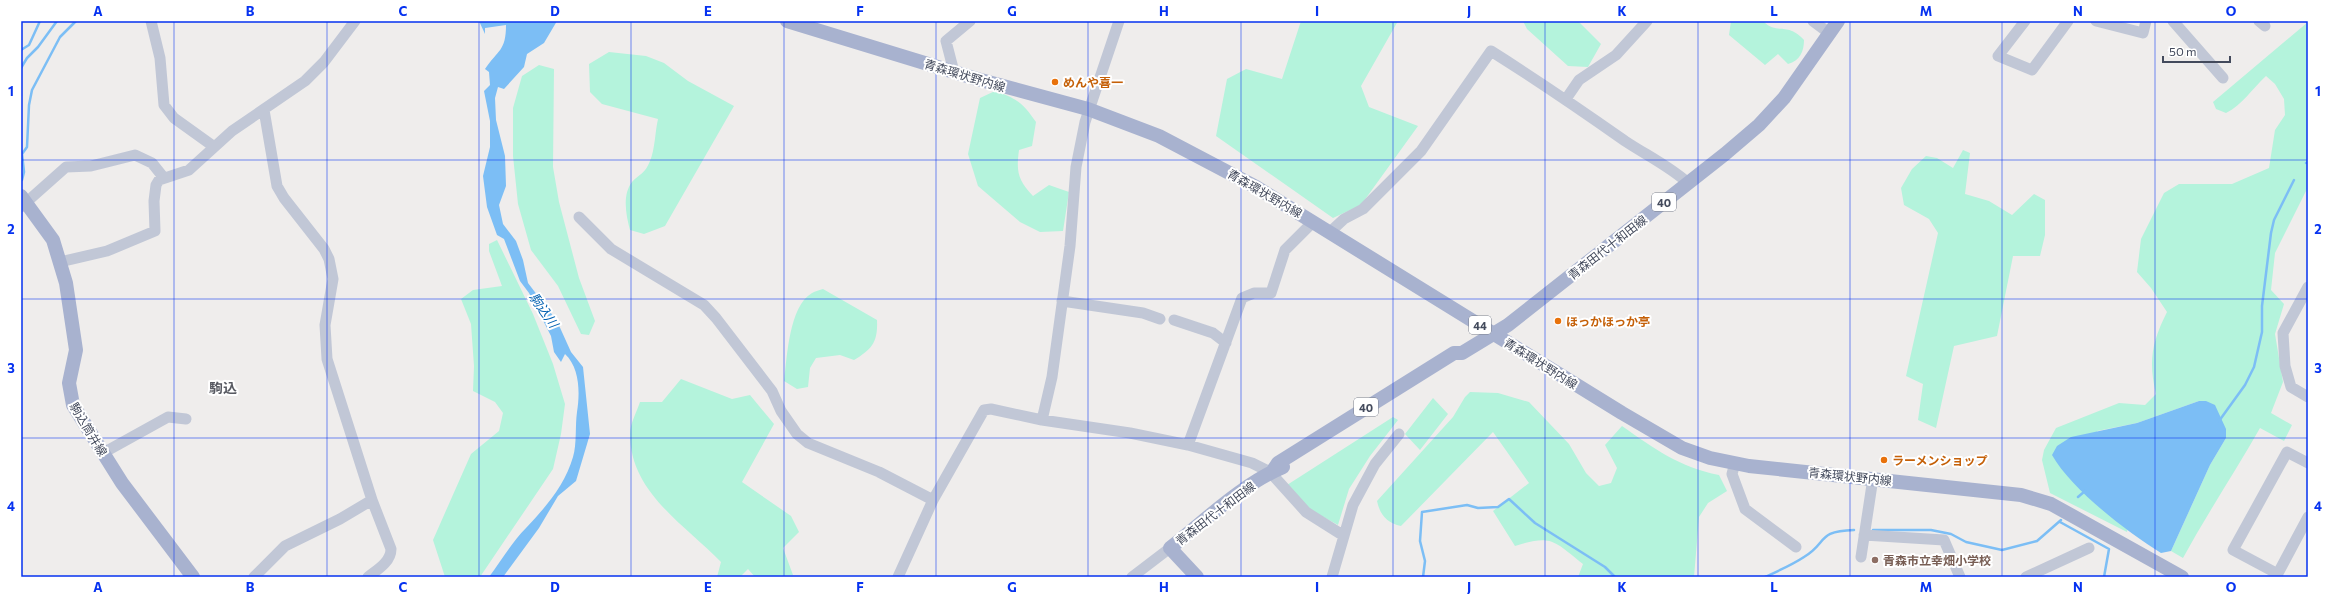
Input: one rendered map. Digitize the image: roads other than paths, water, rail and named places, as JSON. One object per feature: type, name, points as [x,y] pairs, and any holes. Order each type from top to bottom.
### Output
[{"type":"main road","name":"青森環状野内線","points":[[787,21],[954,72],[1088,109],[1159,136],[1256,186],[1622,413],[1682,448],[1710,458],[1735,463],[2021,495],[2051,504],[2182,577]]},
{"type":"main road","name":"青森田代十和田線","points":[[1197,577],[1170,548],[1272,471],[1278,463],[1454,353],[1462,353],[1494,334],[1688,183],[1759,125],[1784,98],[1838,21]]},
{"type":"main road","name":"駒込筒井線","points":[[23,202],[52,240],[60,262],[76,344],[75,358],[69,383],[69,394],[78,416],[132,497],[194,577]]},
{"type":"street","points":[[151,21],[160,58],[164,105],[174,118],[213,146]]},
{"type":"street","points":[[60,262],[107,251],[155,230],[156,185],[159,180],[189,170],[213,146],[305,81],[324,62],[355,21]]},
{"type":"street","points":[[954,72],[946,41],[970,21]]},
{"type":"street","points":[[1042,420],[1052,377],[1062,301],[1076,167],[1088,109],[1119,21]]},
{"type":"street","points":[[1566,99],[1580,80],[1616,55],[1647,21]]},
{"type":"street","points":[[1813,21],[1829,33]]},
{"type":"street","points":[[2025,21],[1998,56],[2032,70],[2068,21]]},
{"type":"street","points":[[2096,21],[2143,34],[2146,21]]},
{"type":"street","points":[[2173,21],[2223,78]]},
{"type":"street","points":[[1330,232],[1344,219],[1363,209],[1421,151],[1491,51],[1566,99],[1626,142],[1660,161],[1688,183]]},
{"type":"street","points":[[264,110],[277,186],[284,198],[324,249],[329,259],[333,279],[325,324],[327,359],[372,500],[391,549],[391,555],[384,564],[368,577]]},
{"type":"street","points":[[23,202],[66,167],[92,166],[135,155],[152,163],[164,178]]},
{"type":"street","points":[[579,217],[611,249],[704,305],[716,318],[772,391],[781,411],[796,434],[808,443],[879,472],[933,500]]},
{"type":"street","points":[[1188,445],[1242,298],[1254,293],[1271,293],[1285,250],[1313,222]]},
{"type":"street","points":[[2308,287],[2283,333],[2285,366],[2291,387],[2308,397]]},
{"type":"street","points":[[1062,301],[1143,313],[1160,319]]},
{"type":"street","points":[[1174,320],[1213,333],[1226,343]]},
{"type":"street","points":[[898,577],[933,500],[984,410],[991,409],[1042,420],[1130,433],[1188,445],[1272,471],[1302,509],[1344,536]]},
{"type":"street","points":[[103,454],[168,417],[186,419]]},
{"type":"street","points":[[1332,577],[1354,505],[1364,483],[1375,464],[1399,434]]},
{"type":"street","points":[[2308,463],[2287,452],[2233,550],[2277,576],[2308,517]]},
{"type":"street","points":[[1735,463],[1732,474],[1745,508],[1796,547]]},
{"type":"street","points":[[1860,557],[1874,478]]},
{"type":"street","points":[[254,577],[285,546],[340,519],[372,500]]},
{"type":"street","points":[[1864,536],[1944,540],[1960,577]]},
{"type":"street","points":[[1132,577],[1170,548]]},
{"type":"street","points":[[2026,577],[2089,548]]},
{"type":"water","name":"駒込川","points":[[479,21],[557,21],[544,43],[527,54],[524,67],[504,89],[498,87],[495,98],[496,120],[505,156],[506,186],[499,205],[503,224],[516,241],[523,260],[528,283],[557,321],[571,352],[583,367],[590,434],[576,481],[558,496],[539,528],[503,577],[489,577],[516,539],[554,496],[565,477],[573,457],[575,446],[578,381],[574,366],[570,360],[565,354],[561,362],[554,352],[551,336],[529,293],[520,281],[504,239],[497,235],[487,207],[483,176],[490,147],[490,121],[484,91],[490,85],[489,72],[485,69],[503,45],[506,34],[506,25],[485,28],[485,34]]},
{"type":"water","points":[[2199,401],[2206,401],[2215,405],[2226,429],[2226,438],[2210,465],[2171,551],[2161,553],[2116,522],[2086,496],[2061,468],[2052,455],[2057,446],[2071,437],[2137,423]]},
{"type":"waterway","points":[[21,50],[29,45],[40,21]]},
{"type":"waterway","points":[[21,68],[27,58],[38,47],[57,21]]},
{"type":"waterway","points":[[22,180],[24,172],[22,154],[27,147],[29,105],[32,90],[60,37],[76,21]]},
{"type":"waterway","points":[[2219,421],[2245,385],[2254,367],[2262,332],[2262,306],[2271,233],[2274,220],[2294,180]]},
{"type":"waterway","points":[[2078,497],[2085,491]]},
{"type":"waterway","points":[[1423,577],[1425,561],[1420,541],[1422,512],[1467,505],[1478,508],[1498,507],[1509,499],[1535,523],[1605,567],[1615,577]]},
{"type":"waterway","points":[[1873,530],[1931,530],[1951,534],[1966,542],[2002,550],[2037,541],[2061,520]]},
{"type":"waterway","points":[[2060,522],[2109,549],[2104,577]]},
{"type":"waterway","points":[[1765,577],[1804,557],[1817,547],[1828,535],[1842,531],[1854,530]]},
{"type":"place","name":"めんや喜一","points":[[1055,82]]},
{"type":"place","name":"ほっかほっか亭","points":[[1558,321]]},
{"type":"place","name":"ラーメンショップ","points":[[1884,460]]},
{"type":"place","name":"青森市立幸畑小学校","points":[[1875,560]]},
{"type":"district","name":"駒込","points":[[223,387]]}]
